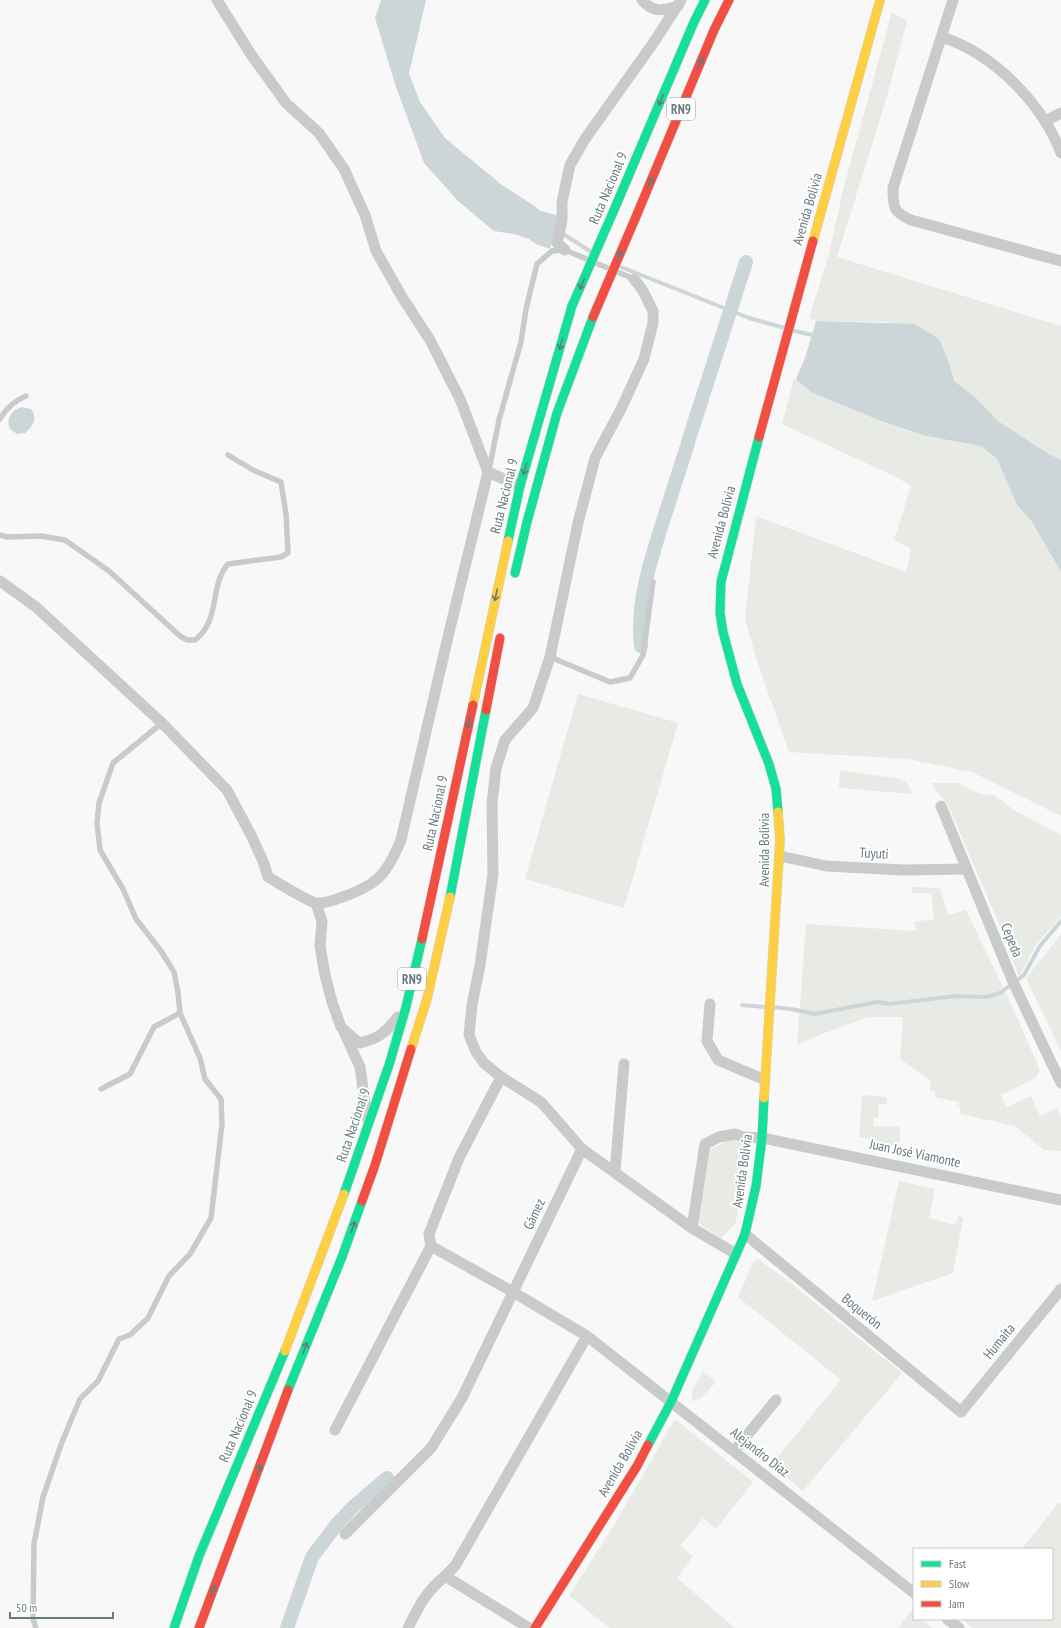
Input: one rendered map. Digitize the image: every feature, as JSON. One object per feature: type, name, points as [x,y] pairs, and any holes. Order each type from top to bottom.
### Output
[{"type":"main road","name":"Ruta Nacional 9","points":[[174,1628],[199,1556],[276,1374],[331,1231],[389,1065],[406,1007],[436,876],[520,486],[572,306],[694,22],[705,0]]},
{"type":"main road","name":"Ruta Nacional 9","points":[[513,581],[527,522],[557,413],[593,317],[714,30],[729,0]]},
{"type":"main road","name":"Avenida Bolivia","points":[[535,1628],[637,1466],[671,1402],[744,1234],[756,1186],[762,1138],[771,974],[780,856],[779,817],[776,788],[769,764],[737,684],[723,632],[720,613],[721,582],[780,357],[880,0]]},
{"type":"main road","name":"RN9","points":[[199,1628],[294,1375],[342,1257],[401,1085],[425,1006],[458,861],[502,626]]},
{"type":"street","points":[[0,581],[36,607],[162,723],[226,790],[251,835],[268,877],[316,903],[328,902],[366,887],[377,880],[393,860],[401,840],[488,472],[460,399],[430,340],[402,297],[376,251],[365,215],[344,168],[319,134],[286,103],[250,53],[217,0]]},
{"type":"street","points":[[642,0],[656,10],[664,11],[680,3]]},
{"type":"street","points":[[953,0],[893,188],[893,203],[896,211],[911,220],[1061,261]]},
{"type":"street","points":[[565,250],[557,243],[562,220],[562,202],[570,165],[585,139],[680,3]]},
{"type":"street","points":[[942,37],[976,53],[1000,70],[1022,91],[1045,121],[1061,153]]},
{"type":"street","points":[[1045,121],[1061,113]]},
{"type":"street","points":[[634,279],[642,289],[653,310],[653,323],[644,359],[621,409],[595,458],[578,523],[550,657],[533,708],[505,740],[496,768],[492,804],[493,874],[480,965],[472,1005],[469,1035],[476,1052],[484,1063],[501,1077],[541,1102],[582,1149],[692,1228],[736,1254]]},
{"type":"street","points":[[488,472],[520,486]]},
{"type":"street","name":"Cepeda","points":[[941,806],[1013,982],[1061,1083]]},
{"type":"street","name":"Tuyuti","points":[[780,856],[826,866],[903,870],[967,869]]},
{"type":"street","points":[[316,903],[322,921],[320,946],[325,975],[332,1002],[341,1026],[360,1066],[368,1125]]},
{"type":"street","points":[[710,1004],[707,1041],[718,1060],[765,1080]]},
{"type":"street","points":[[341,1026],[359,1042],[373,1040],[389,1029],[406,1007]]},
{"type":"street","points":[[615,1172],[624,1064]]},
{"type":"street","points":[[334,1430],[431,1246],[429,1234],[458,1158],[501,1077]]},
{"type":"street","name":"Juan José Viamonte","points":[[692,1228],[705,1144],[719,1137],[735,1134],[744,1137],[762,1138],[1061,1200]]},
{"type":"street","name":"Gámez","points":[[345,1534],[431,1448],[462,1398],[582,1149]]},
{"type":"street","name":"Boquerón","points":[[744,1234],[961,1412]]},
{"type":"street","name":"Alejandro Díaz","points":[[431,1246],[587,1336],[913,1592]]},
{"type":"street","name":"Humaita","points":[[961,1412],[1061,1288]]},
{"type":"street","points":[[408,1628],[431,1588],[455,1566],[587,1336]]},
{"type":"street","points":[[734,1451],[776,1400]]},
{"type":"street","points":[[445,1576],[529,1628]]},
{"type":"street","points":[[948,1620],[959,1628]]},
{"type":"lane","points":[[488,472],[499,420],[521,342],[526,309],[537,264],[552,251],[565,250],[634,279]]},
{"type":"lane","points":[[0,419],[6,410],[17,400],[26,396]]},
{"type":"lane","points":[[0,535],[7,537],[41,536],[65,540],[109,571],[180,636],[187,640],[195,640],[203,634],[212,616],[221,572],[228,564],[282,557],[288,553],[286,514],[281,482],[253,470],[228,455]]},
{"type":"lane","points":[[550,657],[610,682],[630,678],[643,655],[653,582]]},
{"type":"lane","points":[[36,1628],[34,1619],[34,1544],[43,1497],[80,1399],[98,1381],[119,1339],[130,1335],[148,1318],[169,1276],[190,1254],[211,1218],[222,1124],[221,1100],[205,1079],[200,1058],[180,1013],[174,972],[161,951],[136,919],[123,889],[100,850],[97,824],[99,803],[114,763],[162,723]]},
{"type":"lane","points":[[101,1089],[130,1074],[154,1027],[180,1013]]},
{"type":"shaded area","points":[[381,0],[426,0],[409,74],[420,102],[445,138],[502,185],[539,210],[559,216],[550,249],[514,234],[494,231],[458,201],[424,163],[396,87],[375,18]]},
{"type":"shaded area","points":[[892,12],[907,21],[886,100],[837,257],[1061,326],[1061,460],[1049,454],[998,421],[975,397],[954,381],[949,363],[891,322],[816,321],[809,318],[829,254],[844,186]]},
{"type":"shaded area","points":[[816,321],[915,324],[939,339],[949,363],[954,381],[975,397],[998,421],[1049,454],[1061,460],[1061,572],[1032,522],[1017,505],[997,459],[981,446],[926,436],[881,421],[811,392],[796,379],[805,358]]},
{"type":"shaded area","points":[[794,378],[854,409],[881,421],[926,436],[981,446],[997,459],[1017,505],[1032,522],[1061,572],[1061,816],[972,772],[908,759],[789,752],[757,661],[745,619],[756,516],[906,572],[911,549],[894,540],[911,486],[898,478],[782,424]]},
{"type":"shaded area","points":[[22,407],[31,409],[34,416],[34,422],[25,433],[17,434],[10,429],[8,422],[10,415],[18,408]]},
{"type":"shaded area","points":[[578,694],[678,723],[624,908],[525,879]]},
{"type":"shaded area","points":[[840,770],[900,779],[906,782],[913,794],[839,788]]},
{"type":"shaded area","points":[[931,783],[958,783],[980,794],[994,795],[1017,812],[1061,835],[1061,916],[1036,945],[1019,977],[999,924],[949,807]]},
{"type":"shaded area","points":[[911,887],[940,888],[948,915],[966,910],[1012,1006],[1040,1070],[1036,1078],[1001,1095],[1006,1107],[1031,1096],[1040,1116],[1057,1108],[1061,1117],[1061,1151],[1044,1150],[1015,1126],[960,1114],[960,1106],[958,1106],[959,1102],[935,1097],[935,1091],[930,1090],[931,1081],[900,1059],[903,1017],[868,1017],[797,1045],[806,924],[916,931],[915,921],[934,920],[931,893],[912,893]]},
{"type":"shaded area","points":[[1061,934],[1061,1051],[1026,978]]},
{"type":"shaded area","points":[[862,1095],[887,1097],[887,1104],[879,1104],[878,1118],[874,1117],[873,1126],[900,1127],[899,1147],[859,1137]]},
{"type":"shaded area","points":[[730,1139],[747,1144],[736,1222],[721,1239],[697,1222],[710,1150]]},
{"type":"shaded area","points":[[899,1181],[935,1189],[929,1218],[955,1225],[958,1216],[963,1218],[953,1273],[872,1301]]},
{"type":"shaded area","points":[[758,1259],[783,1277],[902,1373],[803,1491],[771,1465],[841,1380],[738,1297],[753,1263]]},
{"type":"shaded area","points":[[703,1371],[716,1382],[700,1399],[698,1398],[693,1402],[691,1393]]},
{"type":"shaded area","points":[[675,1419],[753,1482],[716,1529],[703,1518],[680,1546],[693,1556],[677,1578],[735,1628],[610,1628],[569,1596],[613,1527]]},
{"type":"shaded area","points":[[1059,1502],[1061,1504],[1061,1628],[972,1628],[965,1622],[966,1620],[1053,1620],[1053,1548],[1023,1548]]},
{"type":"shaded area","points":[[911,1611],[913,1613],[913,1620],[921,1620],[932,1628],[898,1628]]},
{"type":"waterway","points":[[560,232],[590,251]]},
{"type":"waterway","points":[[688,442],[746,262]]},
{"type":"waterway","points":[[621,267],[749,318],[785,328]]},
{"type":"waterway","points":[[791,330],[816,336]]},
{"type":"waterway","points":[[641,646],[641,614],[646,581],[654,549],[688,443]]},
{"type":"waterway","points":[[772,1007],[815,1014],[877,1002],[890,1004],[955,996],[987,997],[1000,993],[1024,975],[1040,946],[1061,921]]},
{"type":"waterway","points":[[742,1005],[765,1007]]},
{"type":"waterway","points":[[287,1628],[312,1557],[337,1524],[353,1507],[387,1478]]},
{"type":"traffic: fast","points":[[614,210],[694,22],[705,0]]},
{"type":"traffic: fast","points":[[572,306],[614,210]]},
{"type":"traffic: fast","points":[[508,541],[520,486],[572,306]]},
{"type":"traffic: fast","points":[[515,573],[527,522],[557,413],[593,317]]},
{"type":"traffic: fast","points":[[759,437],[721,582],[720,613],[723,632],[737,684],[769,764],[776,789],[778,812]]},
{"type":"traffic: fast","points":[[450,897],[486,710]]},
{"type":"traffic: fast","points":[[344,1194],[389,1065],[406,1007],[422,939]]},
{"type":"traffic: fast","points":[[648,1445],[671,1402],[745,1234],[756,1186],[762,1138],[764,1098]]},
{"type":"traffic: fast","points":[[288,1390],[342,1257],[362,1201]]},
{"type":"traffic: fast","points":[[174,1628],[199,1556],[285,1351]]},
{"type":"traffic: slow","points":[[813,241],[880,0]]},
{"type":"traffic: slow","points":[[473,705],[508,541]]},
{"type":"traffic: slow","points":[[764,1098],[780,840],[778,812]]},
{"type":"traffic: slow","points":[[411,1049],[427,999],[450,897]]},
{"type":"traffic: slow","points":[[285,1351],[344,1194]]},
{"type":"traffic: jam","points":[[635,219],[714,30],[729,0]]},
{"type":"traffic: jam","points":[[593,317],[635,219]]},
{"type":"traffic: jam","points":[[759,437],[813,241]]},
{"type":"traffic: jam","points":[[486,710],[500,638]]},
{"type":"traffic: jam","points":[[422,939],[473,705]]},
{"type":"traffic: jam","points":[[362,1201],[375,1165],[411,1049]]},
{"type":"traffic: jam","points":[[199,1628],[288,1390]]},
{"type":"traffic: jam","points":[[535,1628],[637,1466],[648,1445]]}]
